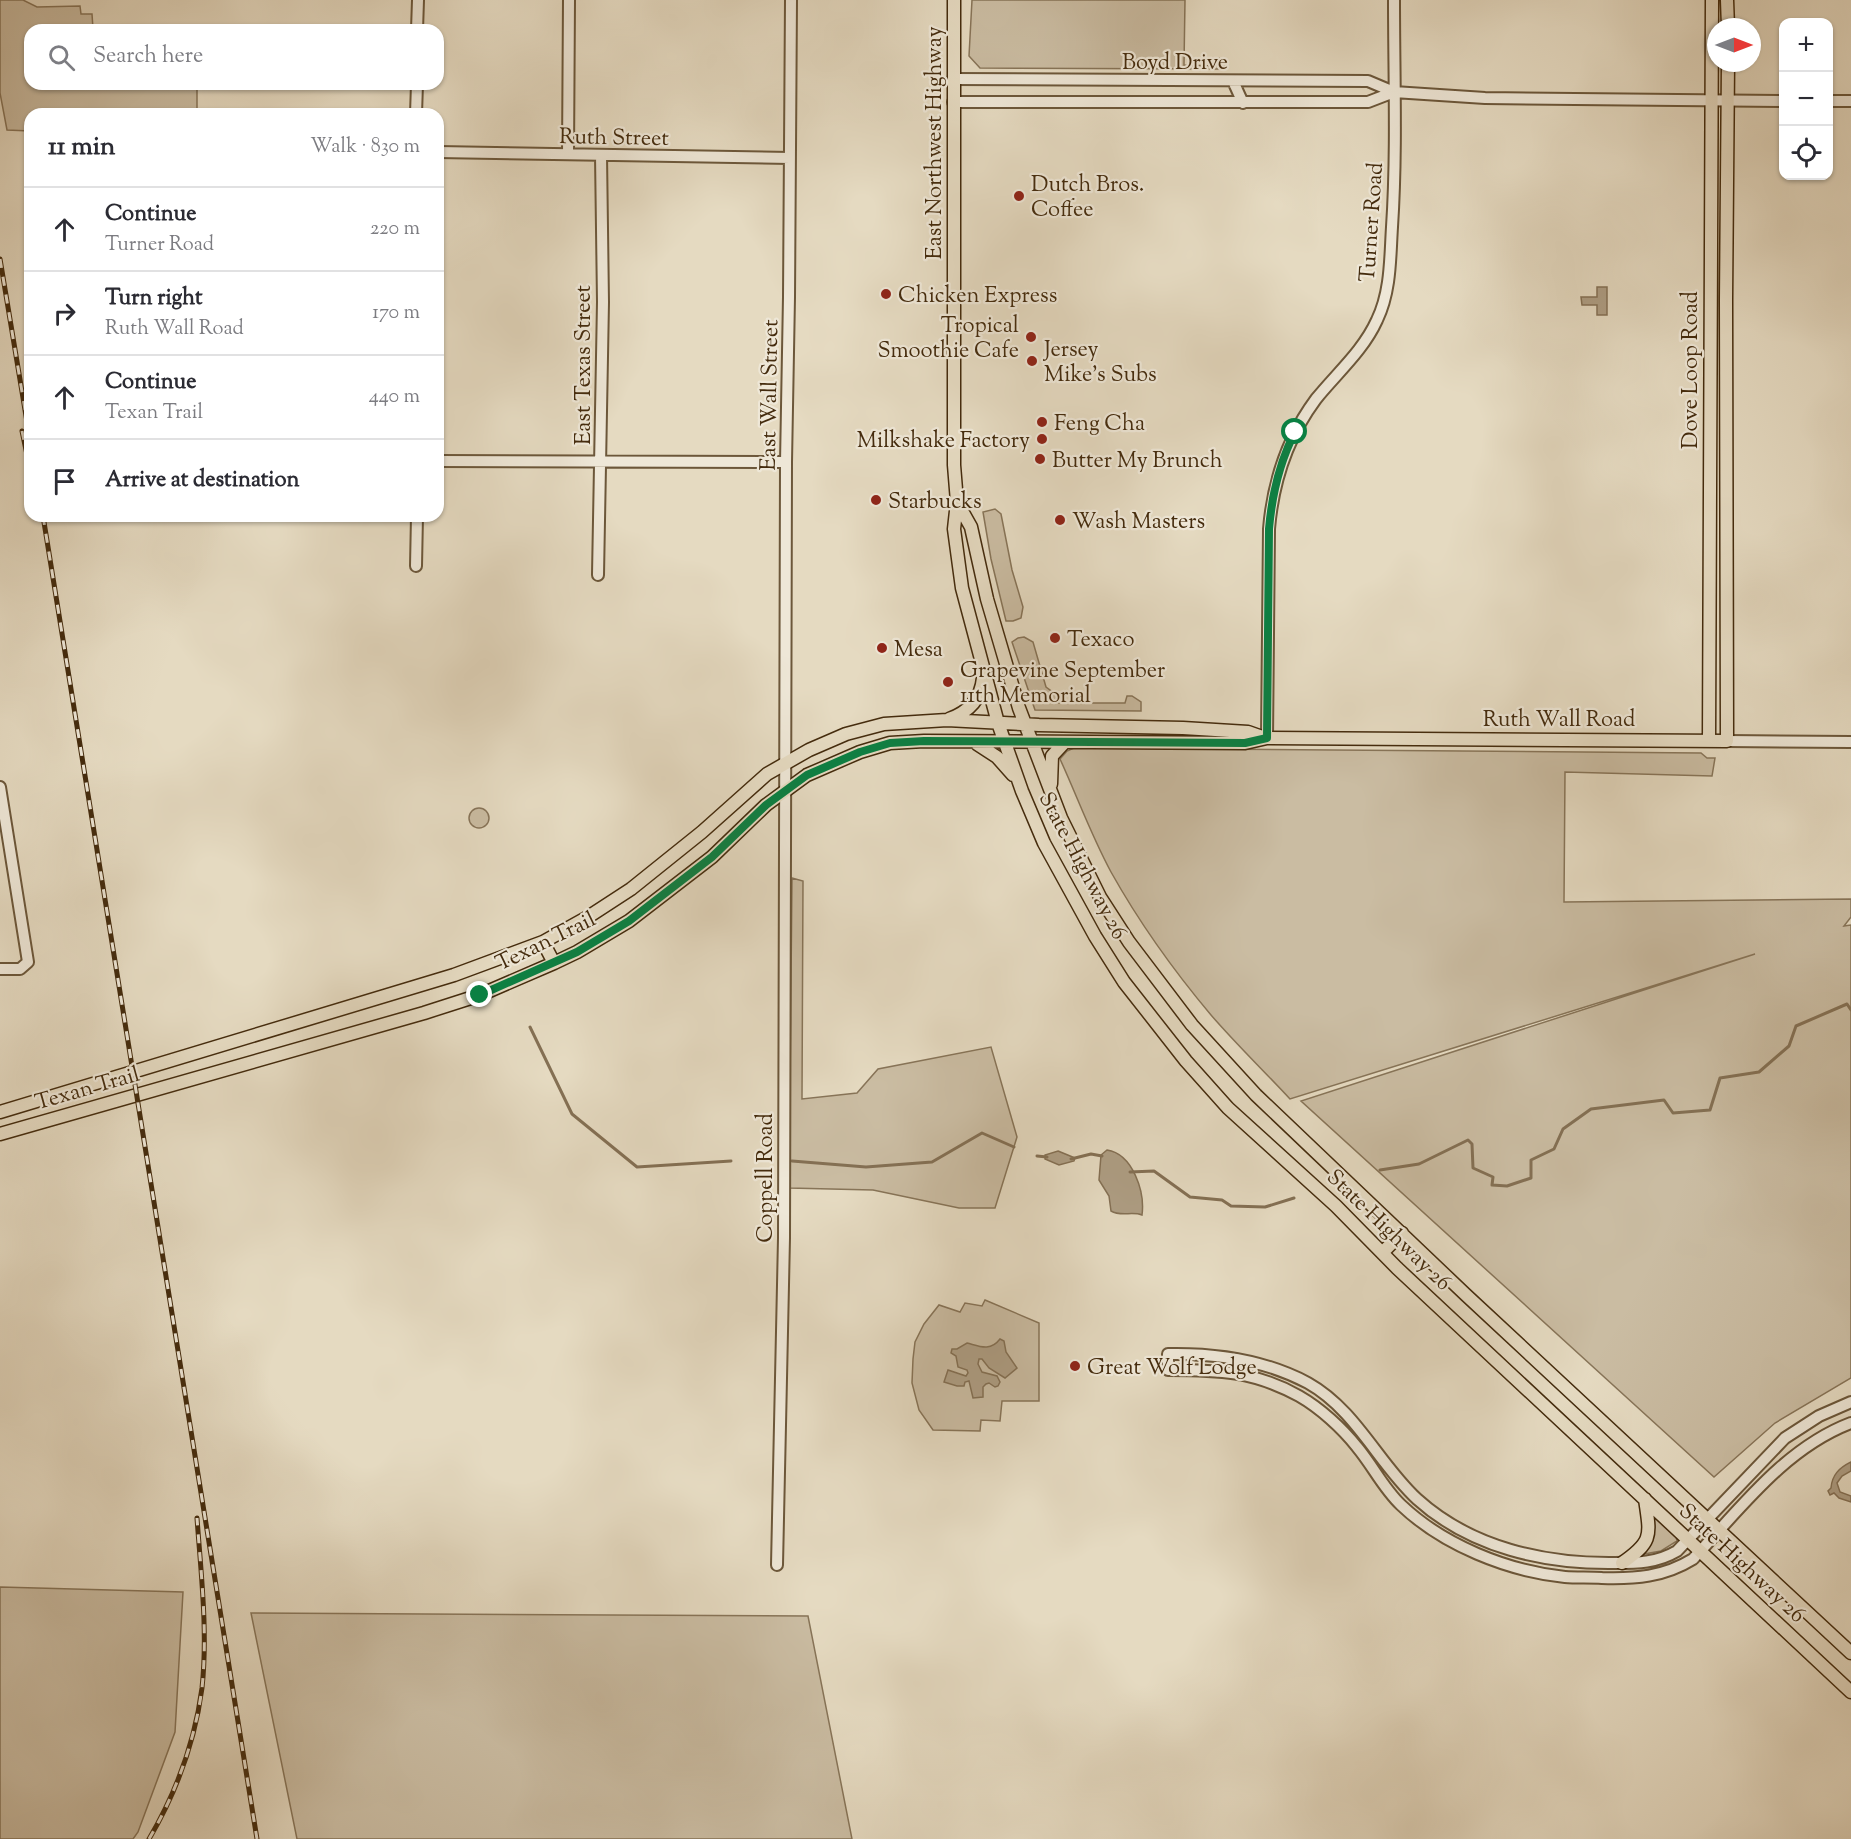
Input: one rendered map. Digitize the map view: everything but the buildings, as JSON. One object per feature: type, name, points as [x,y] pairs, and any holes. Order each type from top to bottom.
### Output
[{"type":"main road","name":"East Northwest Highway","points":[[954,0],[954,465],[957,502],[954,529],[962,588],[998,723]]},
{"type":"main road","name":"Dove Loop Road","points":[[1709,740],[1712,0]]},
{"type":"main road","points":[[1727,0],[1728,18]]},
{"type":"main road","name":"Dove Loop Road","points":[[1727,741],[1728,72]]},
{"type":"main road","points":[[1711,300],[1726,300]]},
{"type":"main road","name":"East Northwest Highway","points":[[957,502],[971,527],[987,599],[1025,725]]},
{"type":"main road","points":[[1709,544],[1726,545]]},
{"type":"main road","points":[[947,720],[972,706],[982,689],[983,670]]},
{"type":"main road","name":"Texan Trail","points":[[0,1112],[454,975],[543,942],[588,917],[631,889],[702,832],[767,774],[809,750],[846,734],[885,724],[909,721],[947,720],[1025,725]]},
{"type":"main road","name":"State Highway 26","points":[[998,723],[1022,791],[1044,843],[1095,936],[1124,982],[1153,1020],[1228,1108],[1336,1206],[1397,1268],[1851,1692]]},
{"type":"main road","name":"Ruth Wall Road","points":[[1025,725],[1183,728],[1248,732],[1267,738]]},
{"type":"main road","name":"State Highway 26","points":[[1025,725],[1052,797],[1073,845],[1100,897],[1129,942],[1192,1025],[1256,1095],[1851,1653]]},
{"type":"main road","name":"Ruth Wall Road","points":[[1033,742],[1245,743],[1267,738],[1727,741]]},
{"type":"main road","points":[[973,742],[997,757],[1014,776],[1022,791]]},
{"type":"main road","name":"Texan Trail","points":[[0,1134],[424,1013],[480,995],[554,963],[629,921],[654,903],[712,857],[766,805],[815,771],[890,743],[1033,742]]},
{"type":"main road","points":[[1052,797],[1050,777],[1052,756],[1065,742]]},
{"type":"main road","points":[[543,942],[554,963]]},
{"type":"main road","points":[[1383,1252],[1402,1233]]},
{"type":"main road","points":[[1622,1563],[1638,1552],[1647,1538],[1650,1522],[1645,1499]]},
{"type":"street","points":[[417,24],[418,0]]},
{"type":"street","points":[[567,154],[569,0]]},
{"type":"street","name":"East Wall Street","points":[[784,791],[790,0]]},
{"type":"street","name":"Turner Road","points":[[1267,738],[1269,529],[1271,506],[1280,466],[1295,432],[1316,399],[1352,358],[1377,321],[1390,276],[1394,197],[1394,0]]},
{"type":"street","name":"Boyd Drive","points":[[953,79],[1368,81],[1394,92],[1485,98],[1779,101]]},
{"type":"street","points":[[1233,81],[1243,103]]},
{"type":"street","points":[[1243,103],[1253,81]]},
{"type":"street","points":[[416,108],[417,90]]},
{"type":"street","name":"Boyd Drive","points":[[953,102],[1368,102],[1394,92]]},
{"type":"street","points":[[1833,101],[1851,101]]},
{"type":"street","name":"Ruth Street","points":[[444,152],[790,158]]},
{"type":"street","name":"East Texas Street","points":[[598,574],[601,462],[601,155]]},
{"type":"street","points":[[444,461],[786,462]]},
{"type":"street","points":[[416,566],[417,522]]},
{"type":"street","name":"Ruth Wall Road","points":[[1727,741],[1851,742]]},
{"type":"street","points":[[0,787],[3,829],[28,962],[20,969],[0,969]]},
{"type":"street","name":"Coppell Road","points":[[777,1565],[784,1238],[784,791]]},
{"type":"street","points":[[24,965],[32,975]]},
{"type":"street","points":[[1851,1402],[1819,1416],[1785,1438],[1677,1551],[1666,1557],[1640,1563],[1586,1564],[1511,1551],[1486,1542],[1445,1521],[1416,1498],[1342,1410],[1310,1384],[1267,1365],[1223,1356],[1168,1354],[1168,1370],[1224,1371],[1263,1379],[1301,1397],[1332,1421],[1357,1447],[1378,1478],[1401,1504],[1432,1530],[1481,1555],[1519,1568],[1565,1577],[1630,1579],[1680,1568],[1693,1559],[1781,1467],[1814,1441],[1851,1423]]},
{"type":"shaded area","points":[[0,0],[23,0],[37,7],[80,6],[81,14],[92,14],[93,24],[24,24],[24,90],[197,90],[197,108],[24,108],[24,131],[7,130],[0,93]]},
{"type":"shaded area","points":[[972,0],[1185,0],[1184,65],[1213,66],[1213,58],[1219,58],[1225,64],[1225,69],[980,68],[969,56]]},
{"type":"shaded area","points":[[1597,287],[1607,287],[1607,315],[1597,315],[1597,305],[1582,305],[1581,297],[1597,297]]},
{"type":"shaded area","points":[[995,509],[1001,514],[1012,570],[1023,607],[1021,618],[1013,621],[1006,621],[991,559],[983,512]]},
{"type":"shaded area","points":[[1024,637],[1033,642],[1046,687],[1058,696],[1059,703],[1125,703],[1127,696],[1132,696],[1141,702],[1141,711],[1035,710],[1012,642]]},
{"type":"shaded area","points":[[1074,748],[1701,753],[1707,758],[1715,758],[1712,776],[1565,772],[1564,902],[1851,899],[1851,917],[1844,926],[1851,925],[1851,1378],[1775,1423],[1714,1477],[1301,1101],[1755,954],[1290,1099],[1211,1015],[1170,964],[1133,909],[1104,858],[1060,759],[1067,751]]},
{"type":"shaded area","points":[[479,808],[486,811],[489,818],[486,825],[479,828],[472,825],[469,818],[472,811]]},
{"type":"shaded area","points":[[792,878],[803,881],[802,1099],[857,1093],[878,1069],[991,1047],[1017,1137],[995,1208],[959,1208],[873,1190],[789,1188]]},
{"type":"shaded area","points":[[1107,1150],[1124,1159],[1135,1175],[1141,1196],[1142,1215],[1119,1214],[1111,1211],[1109,1196],[1099,1180],[1101,1155]]},
{"type":"shaded area","points":[[1058,1151],[1075,1158],[1074,1161],[1059,1165],[1045,1159],[1045,1155]]},
{"type":"shaded area","points":[[985,1300],[1039,1323],[1039,1401],[1002,1401],[1000,1421],[981,1420],[980,1431],[933,1430],[919,1410],[912,1383],[915,1342],[924,1324],[939,1305],[960,1312],[965,1303],[982,1306]]},
{"type":"shaded area","points":[[1000,1339],[1004,1341],[1006,1352],[1017,1368],[1005,1378],[989,1368],[982,1359],[979,1359],[978,1364],[982,1372],[997,1376],[1000,1382],[998,1386],[986,1384],[983,1387],[983,1397],[973,1398],[969,1381],[965,1382],[964,1386],[944,1382],[948,1370],[966,1376],[968,1373],[967,1370],[958,1367],[956,1356],[951,1353],[952,1349],[957,1349],[967,1343],[988,1347]]},
{"type":"shaded area","points":[[1851,1462],[1851,1471],[1842,1476],[1837,1483],[1840,1492],[1851,1496],[1851,1502],[1839,1498],[1834,1493],[1830,1495],[1828,1491],[1837,1472]]},
{"type":"shaded area","points":[[1653,1514],[1676,1536],[1677,1541],[1661,1551],[1644,1554]]},
{"type":"shaded area","points":[[0,1587],[183,1592],[175,1732],[138,1832],[133,1839],[0,1839]]},
{"type":"shaded area","points":[[251,1613],[808,1616],[852,1839],[297,1839]]},
{"type":"waterway","points":[[1380,1170],[1419,1164],[1468,1140],[1472,1144],[1473,1168],[1493,1177],[1492,1185],[1507,1186],[1531,1178],[1531,1160],[1554,1149],[1563,1129],[1591,1109],[1664,1100],[1673,1113],[1710,1110],[1720,1078],[1759,1072],[1789,1046],[1796,1026],[1847,1004],[1851,1010]]},
{"type":"waterway","points":[[530,1027],[572,1114],[637,1167],[731,1161]]},
{"type":"waterway","points":[[792,1161],[866,1167],[932,1162],[982,1133],[1014,1147]]},
{"type":"waterway","points":[[1071,1159],[1091,1154],[1102,1156]]},
{"type":"waterway","points":[[1037,1156],[1047,1157]]},
{"type":"waterway","points":[[1130,1172],[1154,1171],[1190,1197],[1222,1200],[1231,1206],[1265,1207],[1294,1198]]},
{"type":"railway","points":[[0,259],[24,404]]},
{"type":"railway","points":[[22,431],[24,440]]},
{"type":"railway","points":[[44,522],[257,1839]]},
{"type":"railway","points":[[149,1839],[168,1803],[183,1766],[195,1727],[202,1688],[204,1624],[197,1518]]},
{"type":"place","name":"Dutch Bros. Coffee","points":[[1019,196]]},
{"type":"place","name":"Chicken Express","points":[[886,294]]},
{"type":"place","name":"Tropical Smoothie Cafe","points":[[1031,337]]},
{"type":"place","name":"Jersey Mike's Subs","points":[[1032,361]]},
{"type":"place","name":"Feng Cha","points":[[1042,422]]},
{"type":"place","name":"Milkshake Factory","points":[[1042,439]]},
{"type":"place","name":"Butter My Brunch","points":[[1040,459]]},
{"type":"place","name":"Starbucks","points":[[876,500]]},
{"type":"place","name":"Wash Masters","points":[[1060,520]]},
{"type":"place","name":"Texaco","points":[[1055,638]]},
{"type":"place","name":"Mesa","points":[[882,648]]},
{"type":"place","name":"Grapevine September 11th Memorial","points":[[948,682]]},
{"type":"place","name":"Great Wolf Lodge","points":[[1075,1366]]},
{"type":"route","points":[[480,995],[577,952],[629,921],[712,857],[766,805],[784,791],[807,775],[860,752],[890,743],[924,741],[1245,743],[1267,738],[1271,506],[1277,475],[1295,432]]}]
